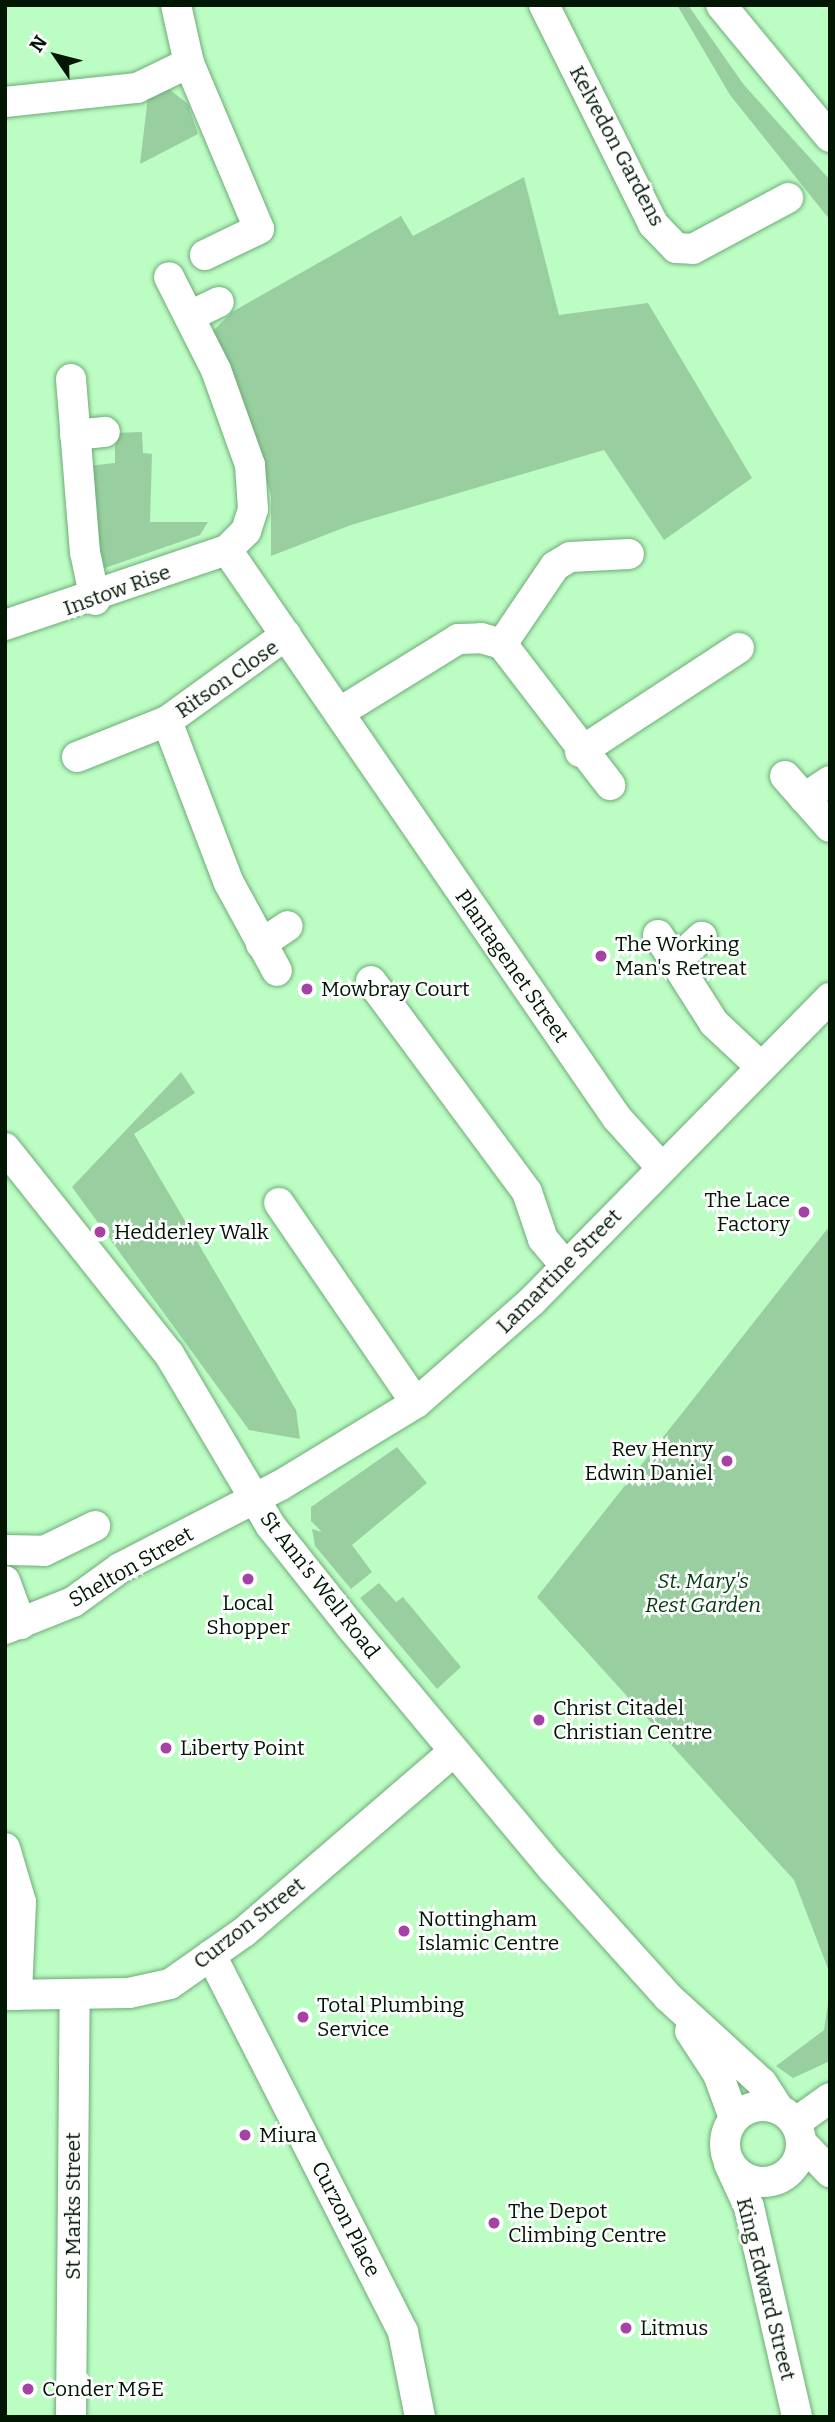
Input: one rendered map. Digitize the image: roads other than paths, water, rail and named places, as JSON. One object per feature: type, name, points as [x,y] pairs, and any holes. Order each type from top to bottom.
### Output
[{"type":"street","points":[[176,5],[189,63],[258,229],[205,256]]},
{"type":"street","name":"Kelvedon Gardens","points":[[544,5],[653,224],[676,248],[694,249],[788,198]]},
{"type":"street","points":[[721,5],[830,137]]},
{"type":"street","points":[[5,102],[136,88],[189,63]]},
{"type":"street","points":[[169,277],[190,316],[250,465],[253,509],[246,531],[227,550]]},
{"type":"street","points":[[190,316],[219,302]]},
{"type":"street","points":[[71,379],[95,600]]},
{"type":"street","points":[[75,435],[105,432]]},
{"type":"street","name":"Instow Rise","points":[[5,625],[95,600],[227,550]]},
{"type":"street","name":"Plantagenet Street","points":[[227,550],[340,712],[358,767],[617,1118],[661,1167]]},
{"type":"street","points":[[502,644],[555,566],[570,557],[629,554]]},
{"type":"street","name":"Ritson Close","points":[[77,757],[167,721],[286,635]]},
{"type":"street","points":[[340,712],[458,639],[502,644],[580,752],[610,785]]},
{"type":"street","points":[[580,752],[738,648]]},
{"type":"street","name":"Ritson Close","points":[[167,721],[230,851],[261,944],[277,971]]},
{"type":"street","points":[[830,781],[795,787],[830,827]]},
{"type":"street","points":[[261,944],[288,926]]},
{"type":"street","points":[[658,935],[677,960],[714,1024],[761,1067]]},
{"type":"street","points":[[677,960],[702,937]]},
{"type":"street","points":[[371,981],[527,1192],[543,1239],[565,1265]]},
{"type":"street","name":"Lamartine Street","points":[[253,1498],[416,1404],[565,1265],[830,998]]},
{"type":"street","name":"St Ann's Well Road","points":[[5,1148],[169,1354],[253,1498],[453,1752],[668,1997],[762,2083],[830,2172]]},
{"type":"street","points":[[279,1203],[382,1332],[416,1404]]},
{"type":"street","name":"Shelton Street","points":[[13,1627],[73,1602],[120,1568],[253,1498]]},
{"type":"street","points":[[5,1549],[44,1550],[94,1526]]},
{"type":"street","points":[[5,1581],[13,1627]]},
{"type":"street","name":"Curzon Street","points":[[11,1995],[75,1996],[153,1989],[211,1955],[453,1752]]},
{"type":"street","points":[[5,1848],[21,1902],[11,1995]]},
{"type":"street","name":"Curzon Place","points":[[211,1955],[403,2332],[420,2417]]},
{"type":"street","name":"St Marks Street","points":[[71,2417],[75,1996]]},
{"type":"street","name":"St Ann's Well Road","points":[[668,1997],[718,2074],[734,2118]]},
{"type":"street","points":[[792,2124],[830,2098]]},
{"type":"street","points":[[754,2106],[792,2124],[794,2167],[772,2181],[747,2179],[729,2164],[724,2140],[734,2118],[754,2106]]},
{"type":"street","name":"King Edward Street","points":[[729,2164],[749,2207],[797,2417]]},
{"type":"place","name":"The Working Man's Retreat","points":[[601,956]]},
{"type":"place","name":"Mowbray Court","points":[[307,989]]},
{"type":"place","name":"The Lace Factory","points":[[804,1212]]},
{"type":"place","name":"Hedderley Walk","points":[[100,1232]]},
{"type":"place","name":"Rev Henry Edwin Daniel","points":[[727,1461]]},
{"type":"place","name":"Local Shopper","points":[[248,1579]]},
{"type":"place","name":"Christ Citadel Christian Centre","points":[[539,1720]]},
{"type":"place","name":"Liberty Point","points":[[166,1748]]},
{"type":"place","name":"Nottingham Islamic Centre","points":[[404,1931]]},
{"type":"place","name":"Total Plumbing Service","points":[[303,2017]]},
{"type":"place","name":"Miura","points":[[245,2135]]},
{"type":"place","name":"The Depot Climbing Centre","points":[[494,2223]]},
{"type":"place","name":"Litmus","points":[[626,2328]]},
{"type":"place","name":"Conder M&E","points":[[28,2389]]},
{"type":"park label","name":"St. Mary's Rest Garden","points":[[703,1593]]}]
